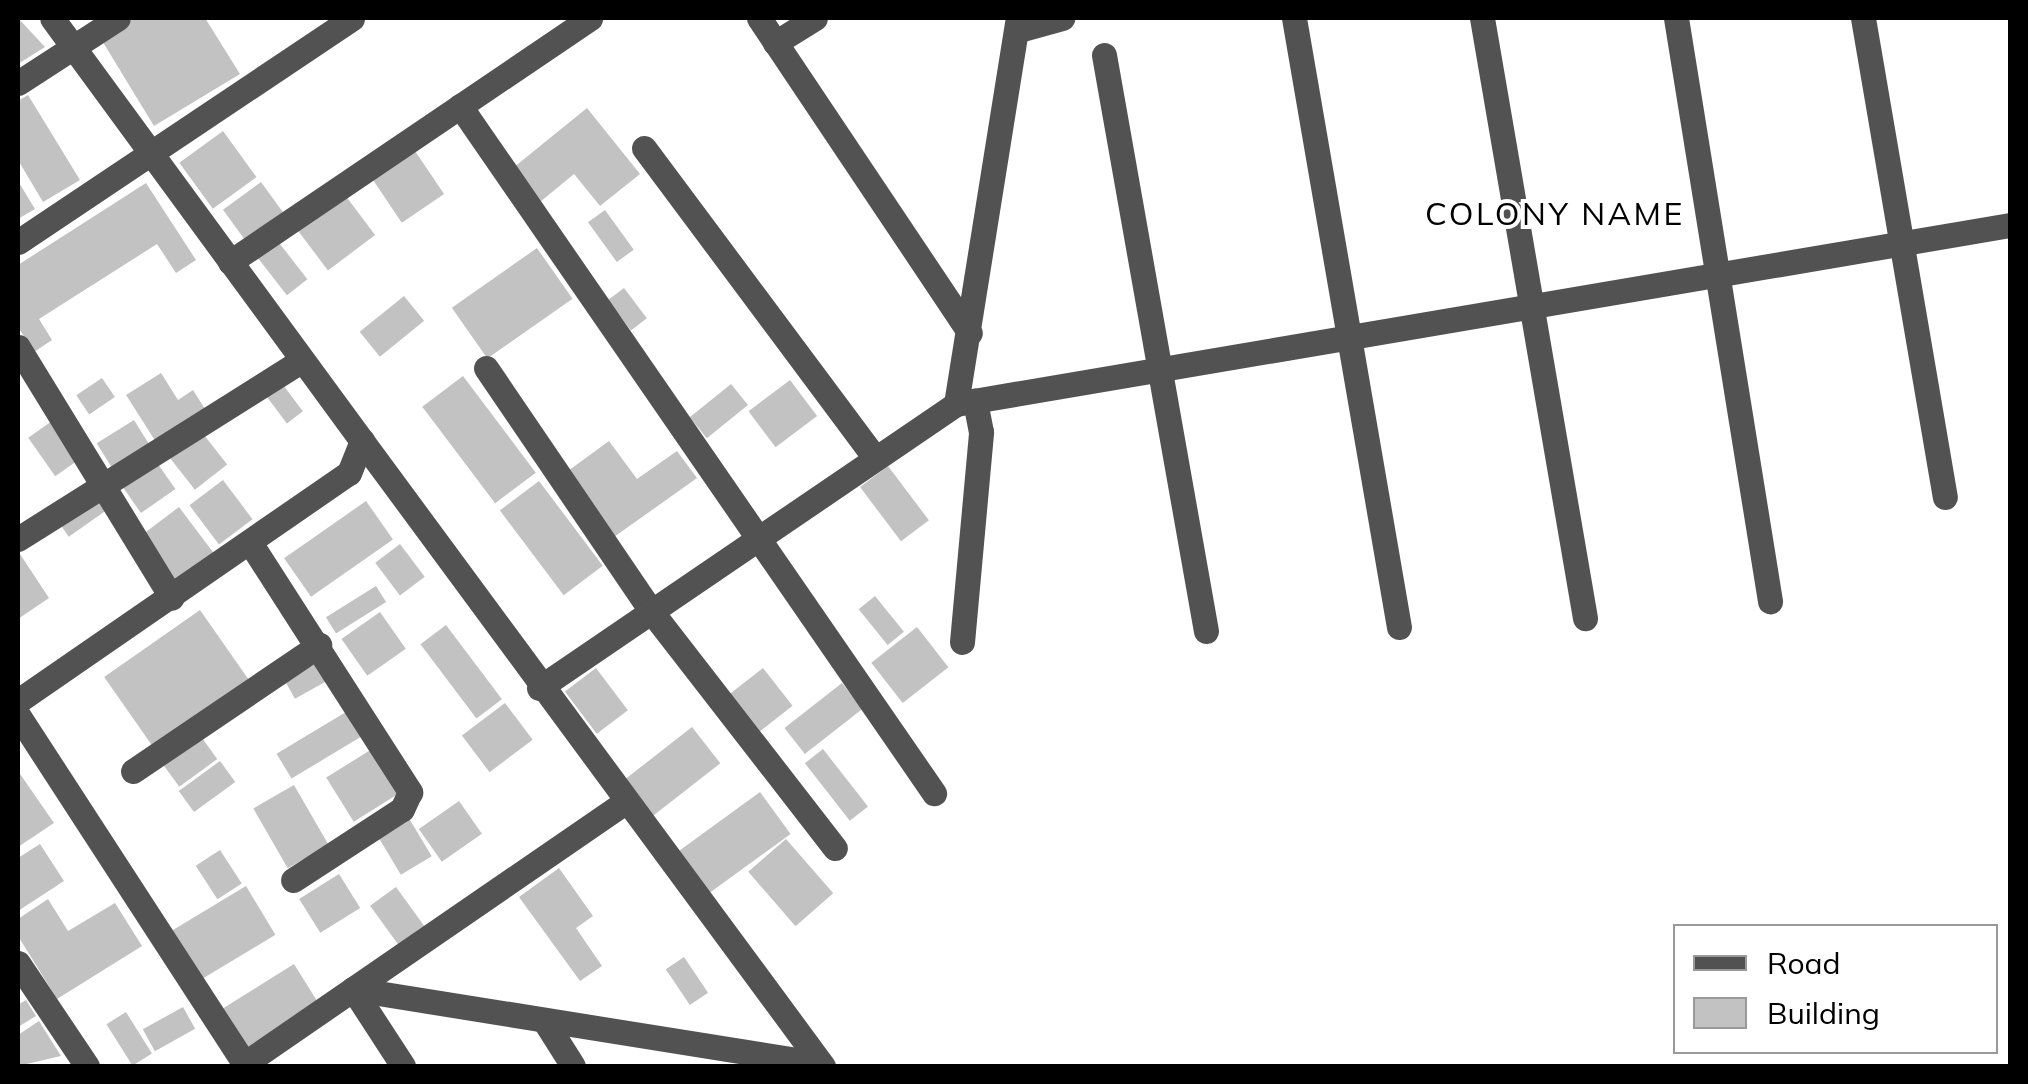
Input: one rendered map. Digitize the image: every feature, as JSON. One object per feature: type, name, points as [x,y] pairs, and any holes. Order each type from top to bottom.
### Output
[{"type":"street","points":[[52,18],[622,804],[822,1065]]},
{"type":"street","points":[[18,83],[118,18]]},
{"type":"street","points":[[18,242],[352,18]]},
{"type":"street","points":[[230,262],[590,18]]},
{"type":"street","points":[[759,18],[970,332]]},
{"type":"street","points":[[776,43],[815,18]]},
{"type":"street","points":[[962,642],[981,432],[966,403],[970,332],[1018,24],[1062,18]]},
{"type":"street","points":[[1294,18],[1400,626]]},
{"type":"street","points":[[1482,18],[1585,618]]},
{"type":"street","points":[[1676,18],[1720,270],[1770,601]]},
{"type":"street","points":[[1863,18],[1946,497]]},
{"type":"street","points":[[1104,55],[1156,372],[1206,631]]},
{"type":"street","points":[[460,106],[934,793]]},
{"type":"street","points":[[644,148],[874,457]]},
{"type":"street","points":[[539,688],[874,457],[966,403],[1720,270],[2010,225]]},
{"type":"street","points":[[18,539],[100,482],[299,362]]},
{"type":"street","points":[[22,365],[172,598]]},
{"type":"street","points":[[486,368],[651,611],[834,848]]},
{"type":"street","points":[[18,701],[349,473],[362,441]]},
{"type":"street","points":[[251,544],[410,792],[402,808],[294,880]]},
{"type":"street","points":[[134,771],[319,645]]},
{"type":"street","points":[[18,715],[245,1065],[622,804]]},
{"type":"street","points":[[18,963],[88,1066]]},
{"type":"street","points":[[352,989],[822,1065]]},
{"type":"street","points":[[352,989],[402,1066]]},
{"type":"street","points":[[544,1020],[574,1066]]},
{"type":"building","points":[[18,18],[45,47],[18,64]]},
{"type":"building","points":[[135,18],[205,18],[240,74],[154,126],[101,39]]},
{"type":"building","points":[[28,95],[80,180],[43,202],[18,160],[18,101]]},
{"type":"building","points":[[587,108],[640,174],[600,206],[574,174],[540,202],[513,168]]},
{"type":"building","points":[[223,131],[257,177],[213,209],[179,163]]},
{"type":"building","points":[[415,151],[444,194],[402,223],[373,180]]},
{"type":"building","points":[[18,181],[35,209],[18,219]]},
{"type":"building","points":[[261,182],[284,214],[246,241],[223,210]]},
{"type":"building","points":[[146,183],[196,260],[176,273],[157,244],[39,319],[52,340],[34,352],[18,327],[18,265]]},
{"type":"building","points":[[345,195],[375,235],[328,270],[298,231]]},
{"type":"building","points":[[605,210],[634,250],[617,262],[588,222]]},
{"type":"building","points":[[276,239],[307,279],[287,295],[256,255]]},
{"type":"building","points":[[537,248],[573,299],[487,358],[452,308]]},
{"type":"building","points":[[624,288],[647,318],[631,330],[608,300]]},
{"type":"building","points":[[404,296],[424,321],[380,357],[360,332]]},
{"type":"building","points":[[161,373],[178,400],[193,390],[205,409],[156,442],[126,395]]},
{"type":"building","points":[[463,376],[536,473],[495,503],[422,407]]},
{"type":"building","points":[[102,378],[115,397],[89,414],[76,395]]},
{"type":"building","points":[[790,380],[817,416],[776,447],[748,411]]},
{"type":"building","points":[[280,381],[303,411],[287,423],[264,393]]},
{"type":"building","points":[[731,384],[748,405],[707,438],[690,417]]},
{"type":"building","points":[[134,420],[151,447],[114,470],[97,443]]},
{"type":"building","points":[[52,421],[79,460],[55,476],[28,438]]},
{"type":"building","points":[[197,426],[227,465],[195,490],[165,451]]},
{"type":"building","points":[[609,441],[637,479],[677,451],[697,478],[614,537],[568,471]]},
{"type":"building","points":[[153,457],[175,489],[141,513],[119,481]]},
{"type":"building","points":[[888,466],[929,520],[901,541],[860,487]]},
{"type":"building","points":[[223,480],[252,519],[219,544],[189,505]]},
{"type":"building","points":[[539,481],[603,566],[564,595],[500,510]]},
{"type":"building","points":[[98,493],[109,509],[69,537],[58,521]]},
{"type":"building","points":[[366,501],[393,540],[311,597],[284,558]]},
{"type":"building","points":[[179,507],[215,555],[176,584],[140,536]]},
{"type":"building","points":[[400,544],[425,577],[400,595],[375,563]]},
{"type":"building","points":[[18,551],[49,598],[18,619]]},
{"type":"building","points":[[376,586],[386,602],[336,633],[326,617]]},
{"type":"building","points":[[875,596],[904,632],[888,645],[859,609]]},
{"type":"building","points":[[200,610],[253,686],[158,753],[104,677]]},
{"type":"building","points":[[380,612],[406,649],[367,676],[341,639]]},
{"type":"building","points":[[446,625],[502,699],[476,719],[420,644]]},
{"type":"building","points":[[917,627],[948,667],[903,703],[871,663]]},
{"type":"building","points":[[318,662],[328,680],[295,699],[285,680]]},
{"type":"building","points":[[596,668],[628,710],[597,734],[565,691]]},
{"type":"building","points":[[763,668],[793,706],[755,735],[725,698]]},
{"type":"building","points":[[842,683],[862,709],[805,754],[784,728]]},
{"type":"building","points":[[505,703],[533,740],[490,772],[462,735]]},
{"type":"building","points":[[346,712],[361,737],[292,779],[277,754]]},
{"type":"building","points":[[692,727],[720,763],[649,819],[620,783]]},
{"type":"building","points":[[202,738],[217,759],[179,787],[164,766]]},
{"type":"building","points":[[372,749],[400,793],[354,822],[326,778]]},
{"type":"building","points":[[823,749],[868,807],[850,821],[805,763]]},
{"type":"building","points":[[220,761],[235,782],[194,812],[179,791]]},
{"type":"building","points":[[18,771],[54,823],[18,847]]},
{"type":"building","points":[[294,785],[328,845],[288,868],[253,808]]},
{"type":"building","points":[[760,792],[791,834],[699,900],[669,858]]},
{"type":"building","points":[[459,801],[482,834],[442,862],[419,829]]},
{"type":"building","points":[[407,815],[432,856],[401,875],[376,834]]},
{"type":"building","points":[[786,839],[833,893],[796,926],[748,872]]},
{"type":"building","points":[[40,844],[64,881],[18,911],[18,858]]},
{"type":"building","points":[[220,850],[242,884],[217,899],[196,866]]},
{"type":"building","points":[[559,868],[593,916],[576,928],[602,966],[580,981],[519,897]]},
{"type":"building","points":[[339,874],[360,908],[320,933],[299,899]]},
{"type":"building","points":[[246,886],[275,935],[196,982],[167,933]]},
{"type":"building","points":[[396,887],[427,930],[401,949],[370,906]]},
{"type":"building","points":[[48,899],[68,931],[115,903],[142,946],[57,999],[18,936],[18,919]]},
{"type":"building","points":[[684,957],[708,993],[690,1005],[666,969]]},
{"type":"building","points":[[294,964],[320,1006],[244,1053],[219,1011]]},
{"type":"building","points":[[26,1000],[36,1016],[18,1027],[18,1005]]},
{"type":"building","points":[[183,1007],[195,1029],[155,1051],[143,1029]]},
{"type":"building","points":[[126,1012],[152,1054],[132,1066],[106,1024]]},
{"type":"building","points":[[39,1021],[61,1056],[18,1066],[18,1035]]},
{"type":"district","name":"COLONY NAME","points":[[1555,213]]}]
